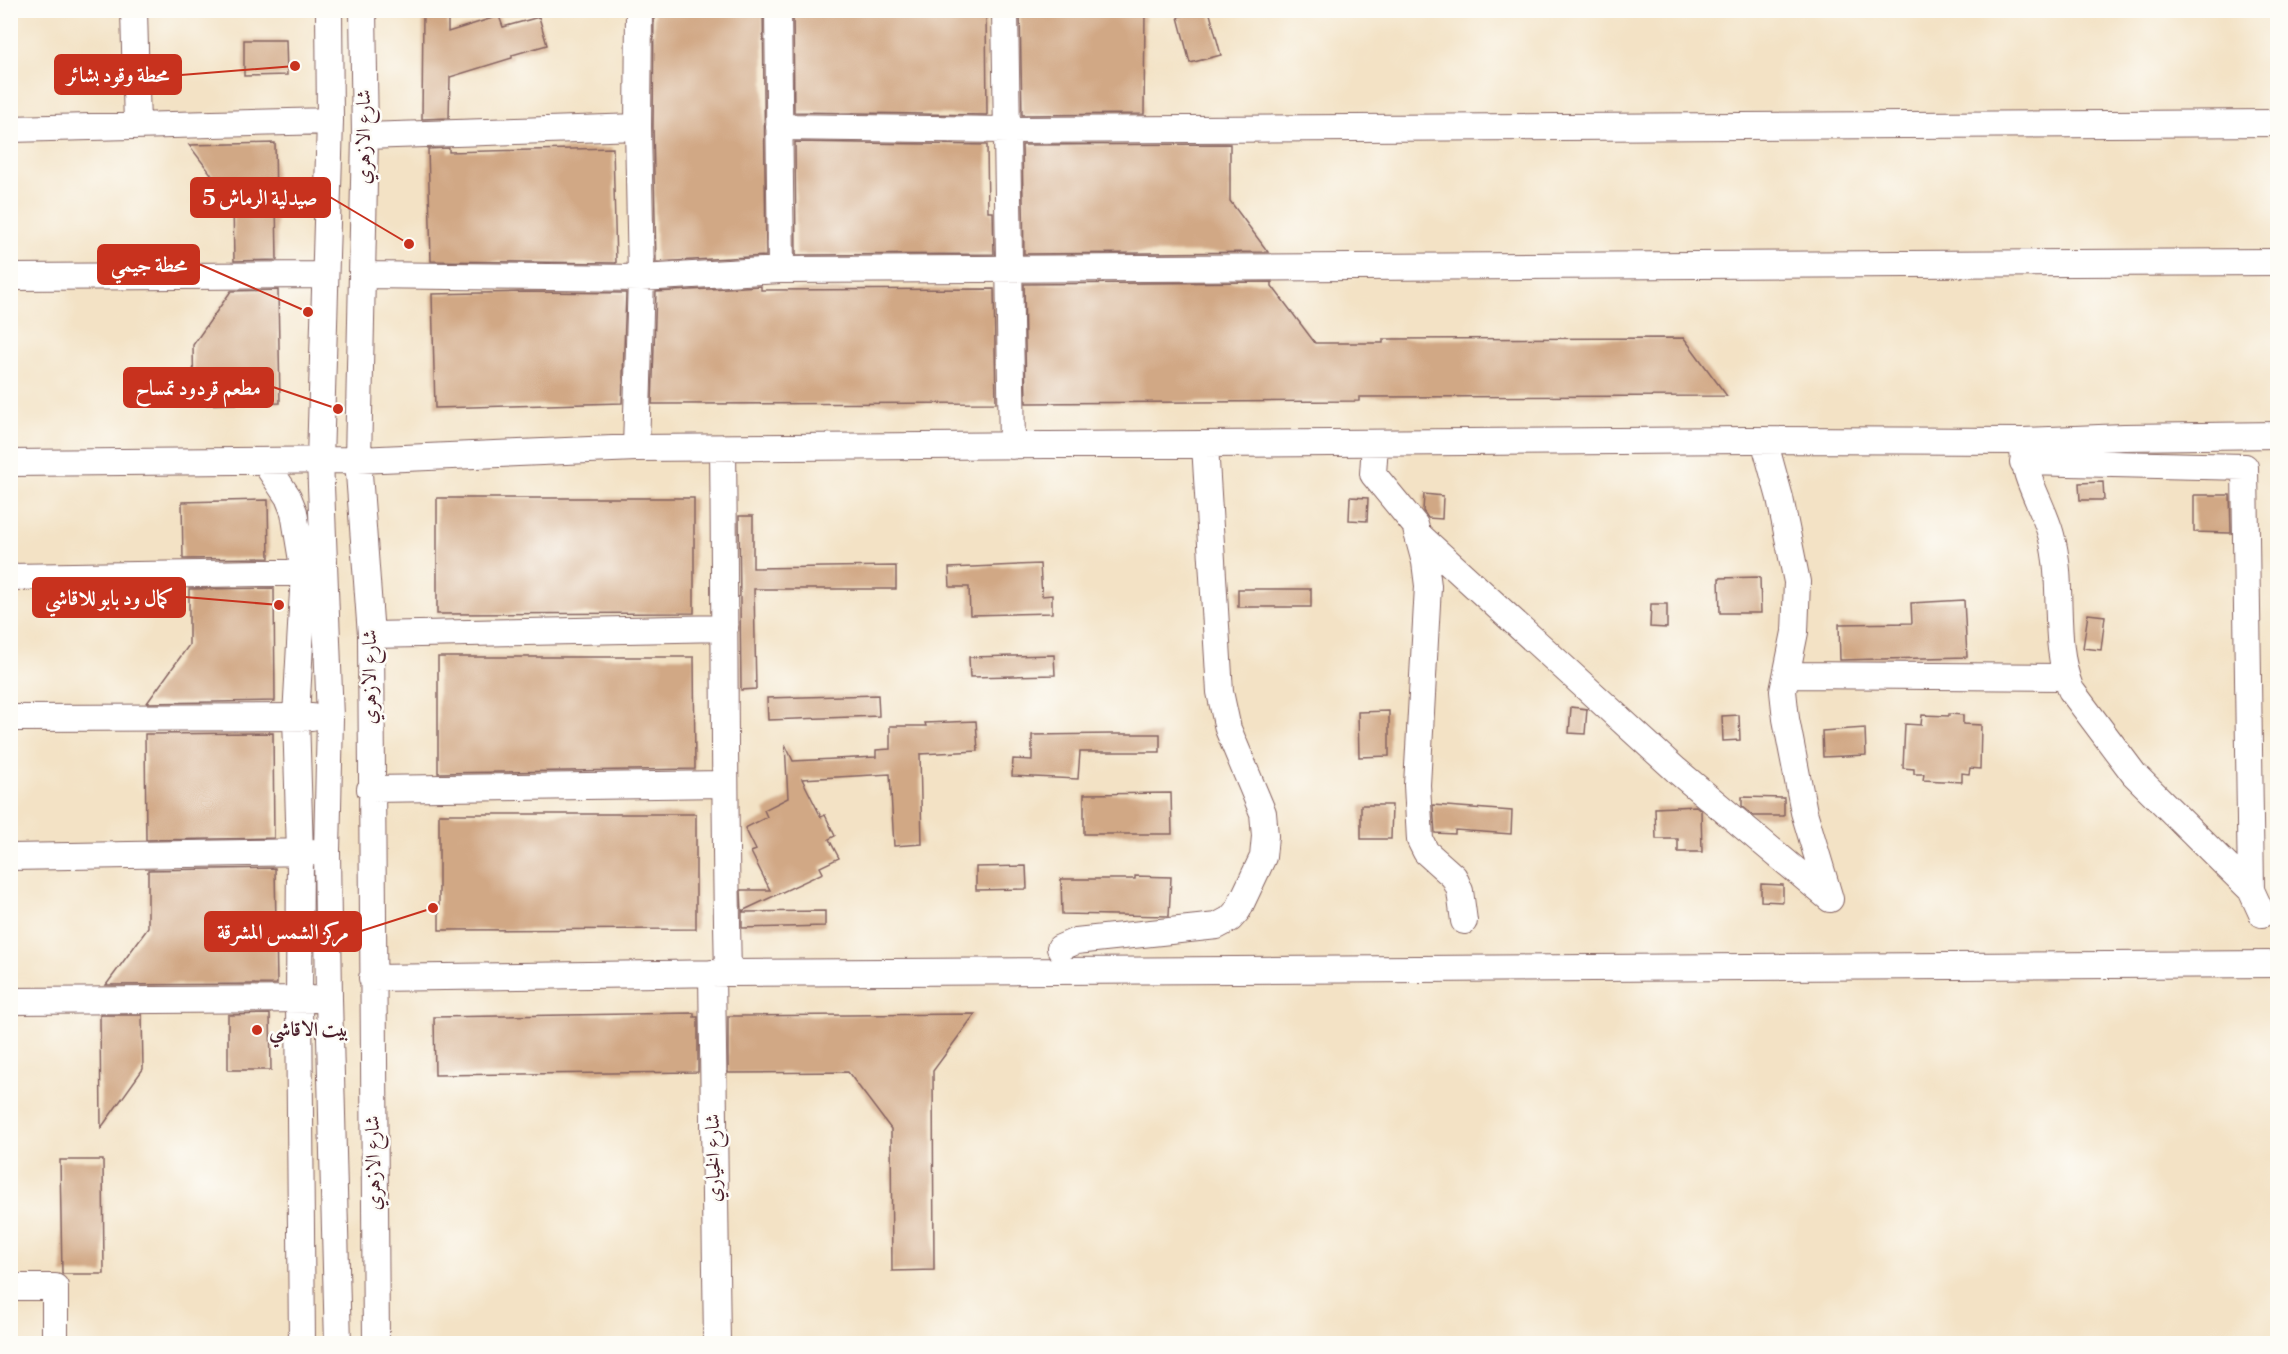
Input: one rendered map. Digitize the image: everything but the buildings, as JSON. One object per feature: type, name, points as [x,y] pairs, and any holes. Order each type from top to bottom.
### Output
[{"type":"street","points":[[134,10],[136,126]]},
{"type":"street","name":"شارع الازهري","points":[[329,10],[330,121],[320,460],[314,572],[330,718],[327,851],[338,1344]]},
{"type":"street","name":"شارع الازهري","points":[[363,10],[365,136],[358,460],[371,635],[370,789],[376,1344]]},
{"type":"street","points":[[636,448],[641,278],[638,127],[639,10]]},
{"type":"street","points":[[778,10],[782,270]]},
{"type":"street","points":[[1005,10],[1012,446]]},
{"type":"street","points":[[10,129],[330,121]]},
{"type":"street","points":[[779,127],[1007,130],[2277,123]]},
{"type":"street","points":[[365,136],[638,127]]},
{"type":"street","points":[[362,275],[641,278],[782,270],[2277,262]]},
{"type":"street","points":[[10,278],[324,274]]},
{"type":"street","points":[[2023,451],[2124,437],[2277,435]]},
{"type":"street","points":[[1419,535],[1676,770],[1830,899],[1804,812],[1792,754],[1783,691],[1795,632],[1797,582],[1780,498],[1764,440]]},
{"type":"street","points":[[10,463],[358,460],[636,448],[1764,440],[2023,451],[2246,467],[2251,890]]},
{"type":"street","points":[[1060,948],[1076,941],[1217,926],[1230,919],[1239,910],[1263,857],[1265,836],[1263,813],[1228,729],[1220,692],[1205,444]]},
{"type":"street","points":[[1375,444],[1373,474],[1415,525],[1419,535],[1428,586],[1417,785],[1420,840],[1426,852],[1454,877],[1460,891],[1464,921]]},
{"type":"street","name":"شارع الخياري","points":[[717,1344],[724,784],[723,448]]},
{"type":"street","points":[[2023,451],[2051,533],[2057,559],[2058,607],[2066,677],[2071,690],[2134,774],[2251,890],[2262,914]]},
{"type":"street","points":[[264,461],[288,497],[314,572],[296,716],[300,854],[302,1344]]},
{"type":"street","points":[[10,577],[314,572]]},
{"type":"street","points":[[371,635],[725,628]]},
{"type":"street","points":[[1786,675],[2066,677]]},
{"type":"street","points":[[10,718],[296,716],[330,718]]},
{"type":"street","points":[[370,789],[724,784]]},
{"type":"street","points":[[10,857],[300,854],[327,851]]},
{"type":"street","points":[[372,978],[720,973],[2277,964]]},
{"type":"street","points":[[10,1001],[329,999]]},
{"type":"street","points":[[10,1287],[55,1287],[55,1344]]},
{"type":"place","name":"محطة وقود بشائر","points":[[295,66]]},
{"type":"place","name":"صيدلية الرماش 5","points":[[409,244]]},
{"type":"place","name":"محطة جيمي","points":[[308,312]]},
{"type":"place","name":"مطعم قردود تمساح","points":[[338,409]]},
{"type":"place","name":"كمال ود بابو للاقاشي","points":[[279,605]]},
{"type":"place","name":"مركز الشمس المشرقة","points":[[433,908]]},
{"type":"place","name":"بيت الاقاشي","points":[[257,1030]]}]
